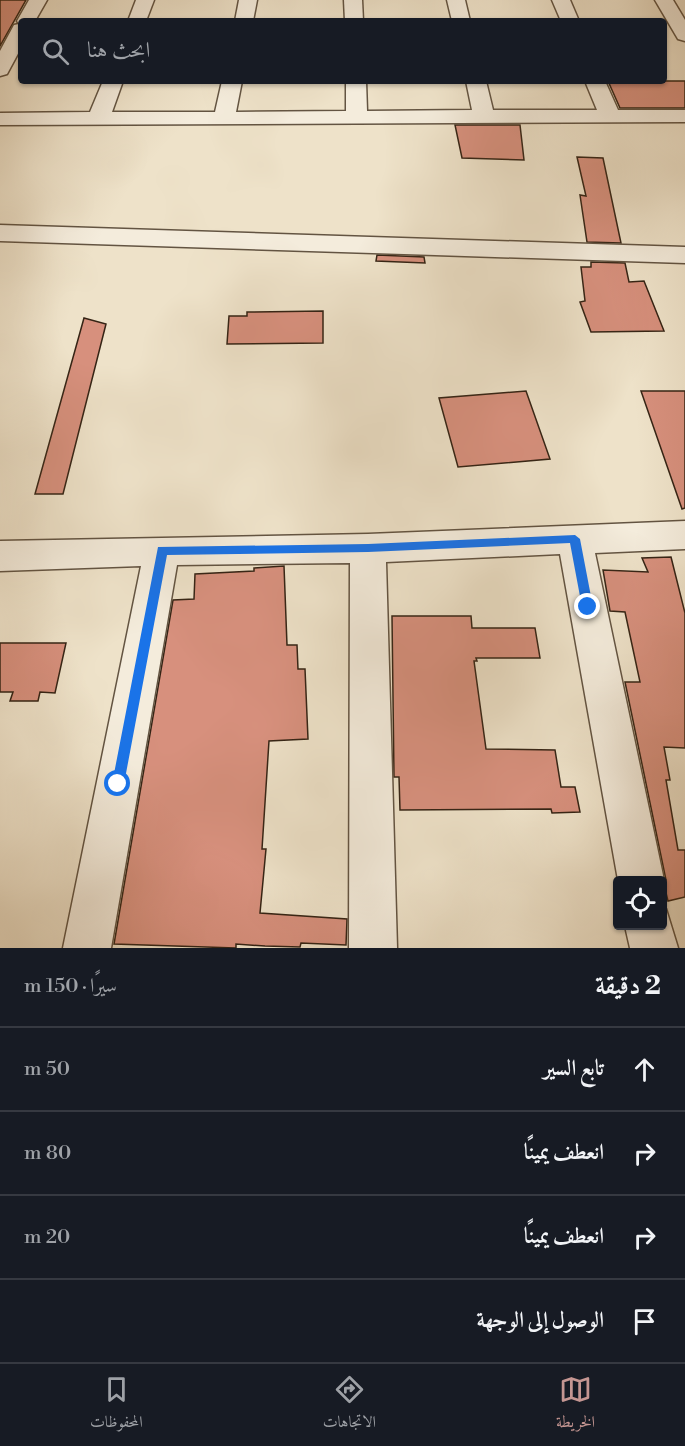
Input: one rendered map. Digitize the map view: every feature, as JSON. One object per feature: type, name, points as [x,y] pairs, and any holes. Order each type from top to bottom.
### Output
[{"type":"street","points":[[28,18],[38,0]]},
{"type":"street","points":[[138,18],[145,0]]},
{"type":"street","points":[[245,18],[248,0]]},
{"type":"street","points":[[353,0],[354,18]]},
{"type":"street","points":[[456,0],[460,18]]},
{"type":"street","points":[[561,0],[569,18]]},
{"type":"street","points":[[664,0],[685,35]]},
{"type":"street","points":[[0,70],[18,35]]},
{"type":"street","points":[[99,117],[112,84]]},
{"type":"street","points":[[224,117],[231,84]]},
{"type":"street","points":[[356,84],[357,118]]},
{"type":"street","points":[[477,84],[484,117]]},
{"type":"street","points":[[596,84],[610,116]]},
{"type":"street","points":[[0,119],[685,116]]},
{"type":"street","points":[[0,233],[685,255]]},
{"type":"street","points":[[0,556],[162,550],[368,548],[685,535]]},
{"type":"street","points":[[575,539],[640,876]]},
{"type":"street","points":[[368,548],[373,948]]},
{"type":"street","points":[[87,948],[162,550]]},
{"type":"street","points":[[650,930],[654,948]]},
{"type":"building","points":[[0,0],[26,0],[0,46]]},
{"type":"building","points":[[667,81],[685,81],[685,108],[620,108],[609,84],[667,84]]},
{"type":"building","points":[[455,125],[520,125],[524,160],[462,158]]},
{"type":"building","points":[[577,157],[603,158],[621,243],[587,242],[580,195],[586,196]]},
{"type":"building","points":[[377,255],[424,257],[425,263],[376,261]]},
{"type":"building","points":[[591,262],[625,263],[629,282],[644,281],[664,331],[591,332],[580,302],[585,301],[581,267],[591,267]]},
{"type":"building","points":[[323,311],[323,343],[227,344],[229,316],[247,316],[247,312]]},
{"type":"building","points":[[84,318],[106,324],[63,494],[35,494]]},
{"type":"building","points":[[526,391],[550,459],[458,467],[439,398]]},
{"type":"building","points":[[641,391],[685,391],[685,508],[682,509]]},
{"type":"building","points":[[671,557],[685,613],[685,748],[664,747],[670,780],[666,780],[678,850],[685,850],[685,897],[668,901],[667,876],[625,682],[640,682],[625,612],[610,611],[603,570],[648,572],[642,558]]},
{"type":"building","points":[[284,566],[287,645],[297,645],[298,669],[305,669],[308,739],[269,741],[262,849],[266,849],[260,913],[347,919],[346,945],[301,943],[300,947],[236,944],[236,948],[114,944],[173,600],[194,599],[195,574],[254,571],[254,568]]},
{"type":"building","points":[[392,616],[471,616],[472,628],[535,628],[540,658],[476,658],[477,661],[474,661],[486,749],[555,750],[561,787],[575,787],[580,812],[552,813],[551,809],[400,810],[399,777],[394,777]]},
{"type":"building","points":[[0,643],[66,643],[55,693],[40,692],[38,701],[10,701],[13,692],[0,692]]},
{"type":"route","points":[[118,784],[162,550],[368,548],[575,539],[588,607]]}]
